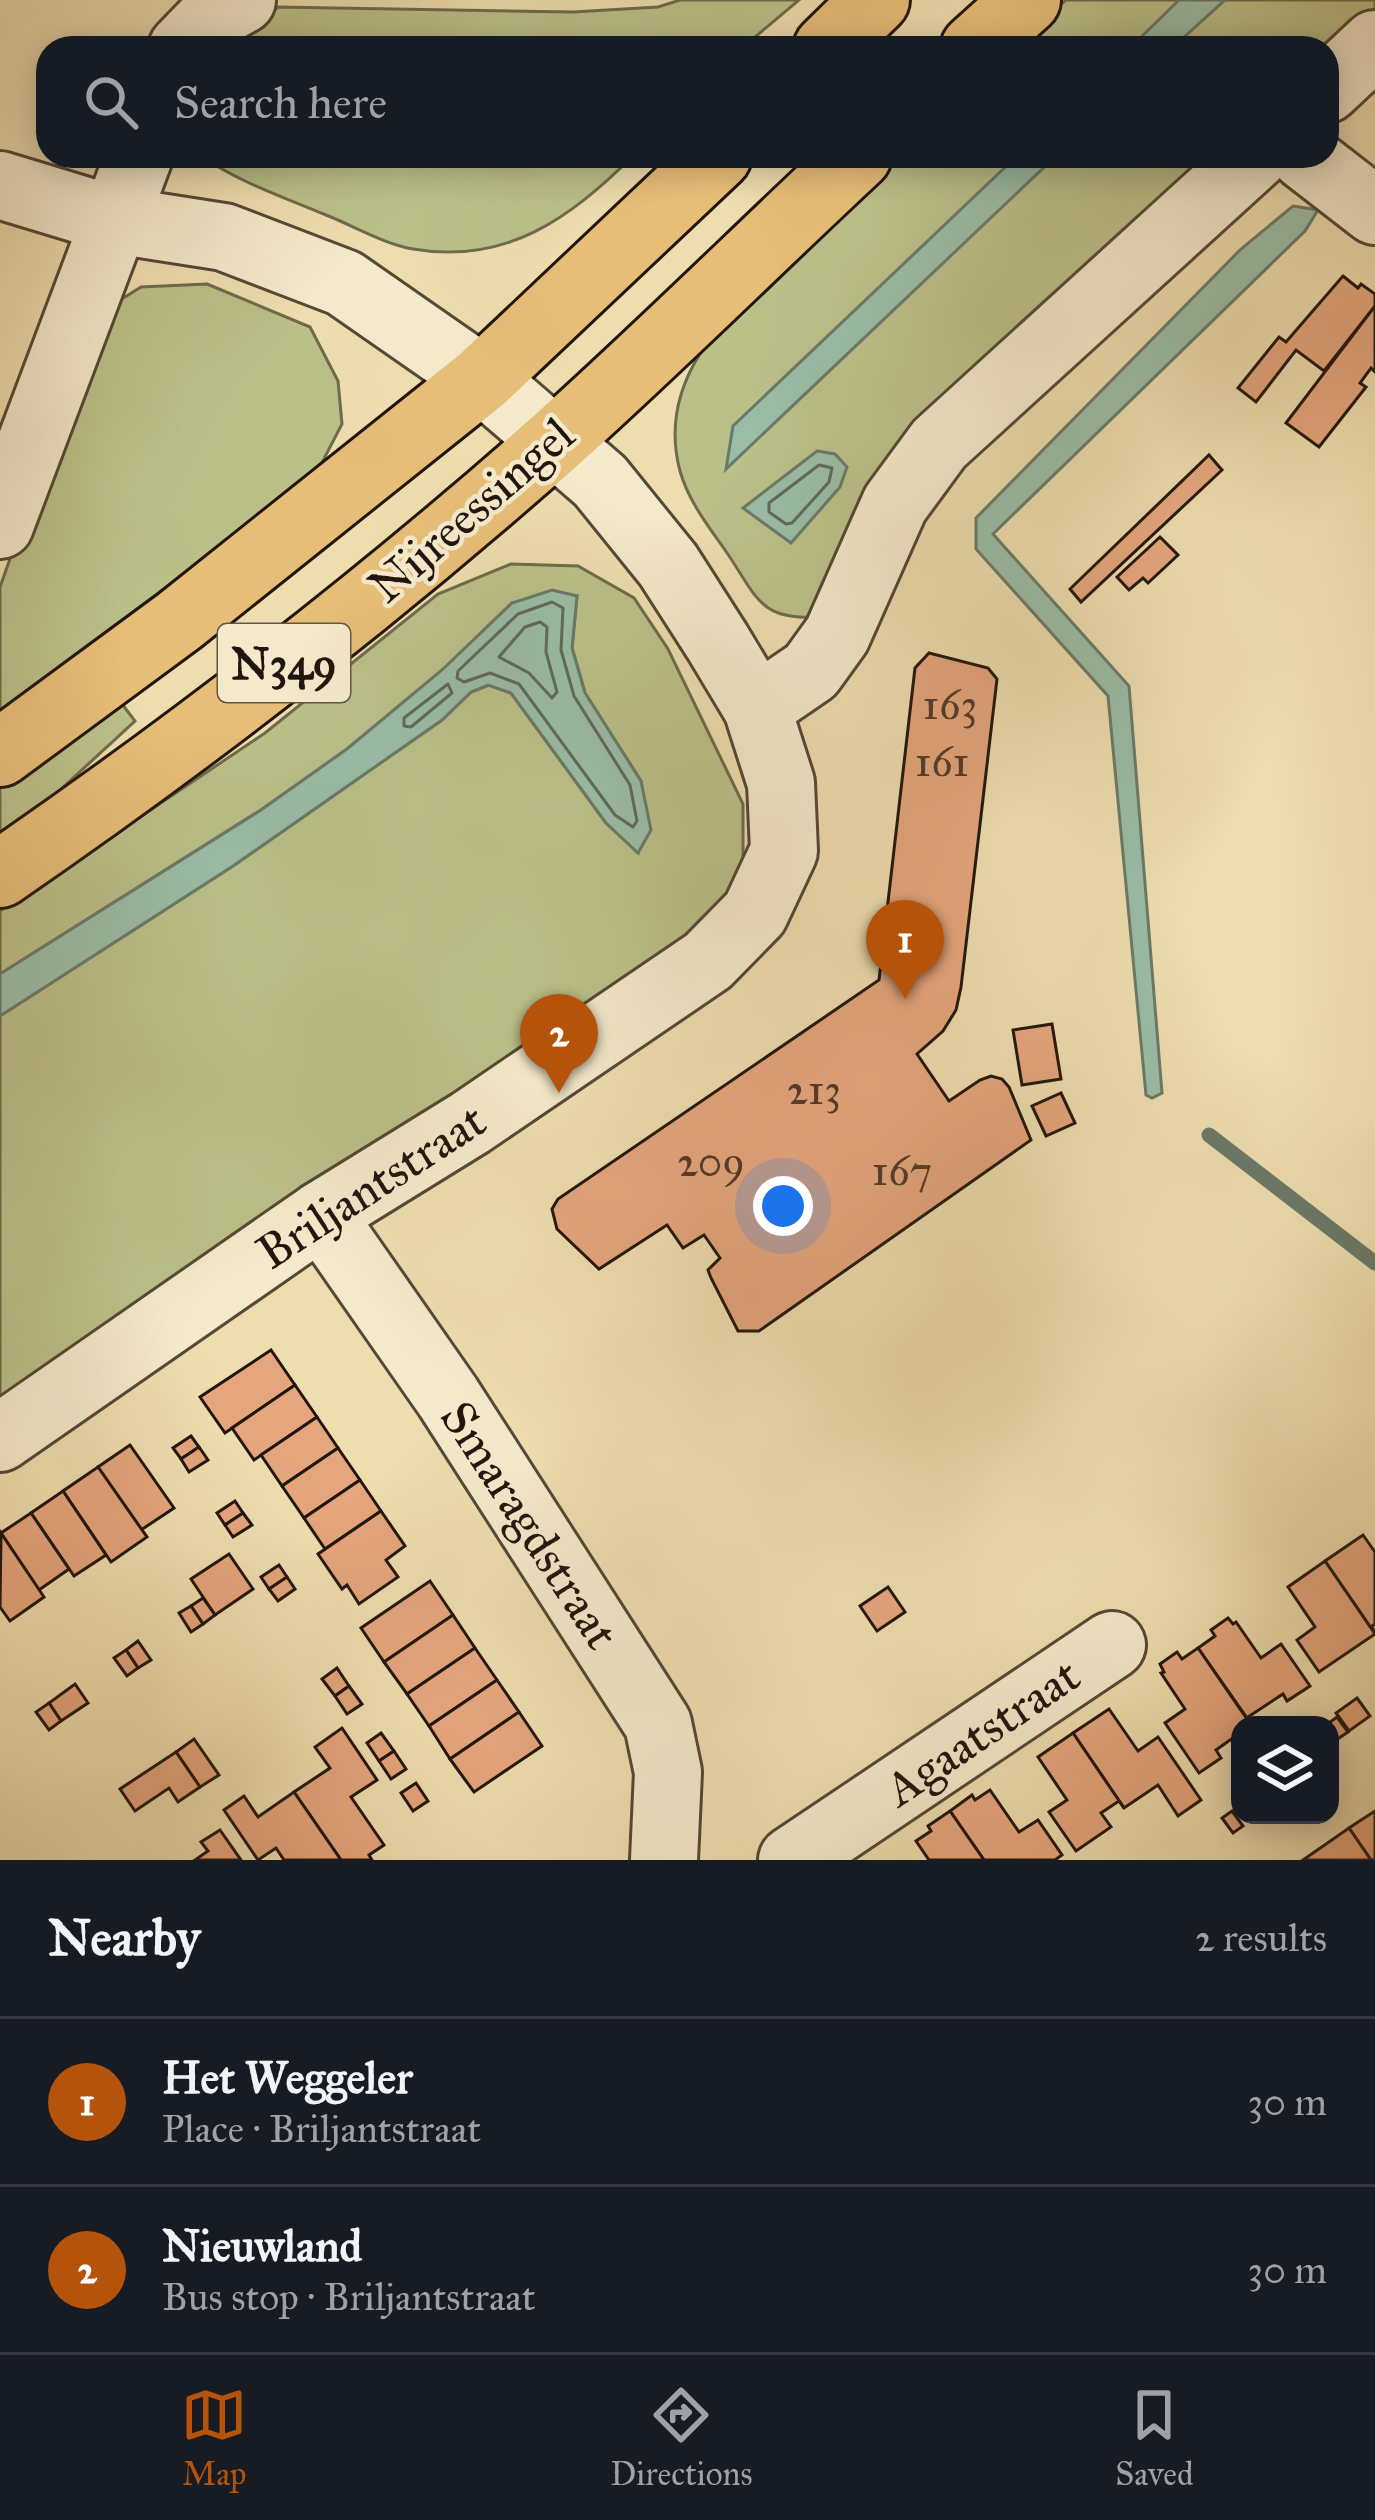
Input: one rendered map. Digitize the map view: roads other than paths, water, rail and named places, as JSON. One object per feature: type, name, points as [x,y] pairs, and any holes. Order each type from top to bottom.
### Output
[{"type":"main road","points":[[839,36],[876,0]]},
{"type":"main road","points":[[987,36],[1027,0]]},
{"type":"main road","name":"Nijreessingel","points":[[0,754],[179,621],[482,379],[705,168]]},
{"type":"main road","name":"Nijreessingel","points":[[0,874],[132,782],[400,575],[555,441],[845,168]]},
{"type":"street","points":[[194,36],[213,16],[242,0]]},
{"type":"street","points":[[1339,77],[1375,44]]},
{"type":"street","points":[[0,525],[136,168]]},
{"type":"street","points":[[757,708],[811,670],[837,635],[895,504],[939,444],[1242,168]]},
{"type":"street","points":[[1319,168],[1375,211]]},
{"type":"street","name":"Briljantstraat","points":[[0,185],[116,220],[224,236],[344,283],[482,379],[555,441],[600,481],[668,566],[757,708],[782,783],[784,851],[755,913],[708,961],[470,1123],[321,1215],[0,1438]]},
{"type":"street","name":"Smaragdstraat","points":[[321,1215],[448,1396],[658,1724],[668,1772],[664,1860]]},
{"type":"street","name":"Agaatstraat","points":[[792,1860],[1112,1645]]},
{"type":"water","points":[[1179,0],[1225,0],[1185,36],[1142,36]]},
{"type":"water","points":[[1004,168],[1043,168],[726,469],[733,426]]},
{"type":"water","points":[[1293,206],[1318,210],[1305,231],[993,534],[1129,686],[1162,1093],[1152,1098],[1146,1095],[1108,696],[976,549],[976,518],[1241,249]]},
{"type":"water","points":[[817,451],[835,454],[847,467],[840,487],[791,543],[743,508]]},
{"type":"water","points":[[552,590],[577,596],[572,648],[585,693],[641,781],[651,830],[638,853],[606,823],[511,693],[488,685],[471,692],[442,720],[233,866],[0,1016],[0,974],[261,810],[347,749],[442,670],[512,603]]},
{"type":"waterway","points":[[1209,1135],[1375,1263]]},
{"type":"place","name":"Het Weggeler","points":[[905,999]]},
{"type":"place","name":"Nieuwland","points":[[559,1093]]}]
